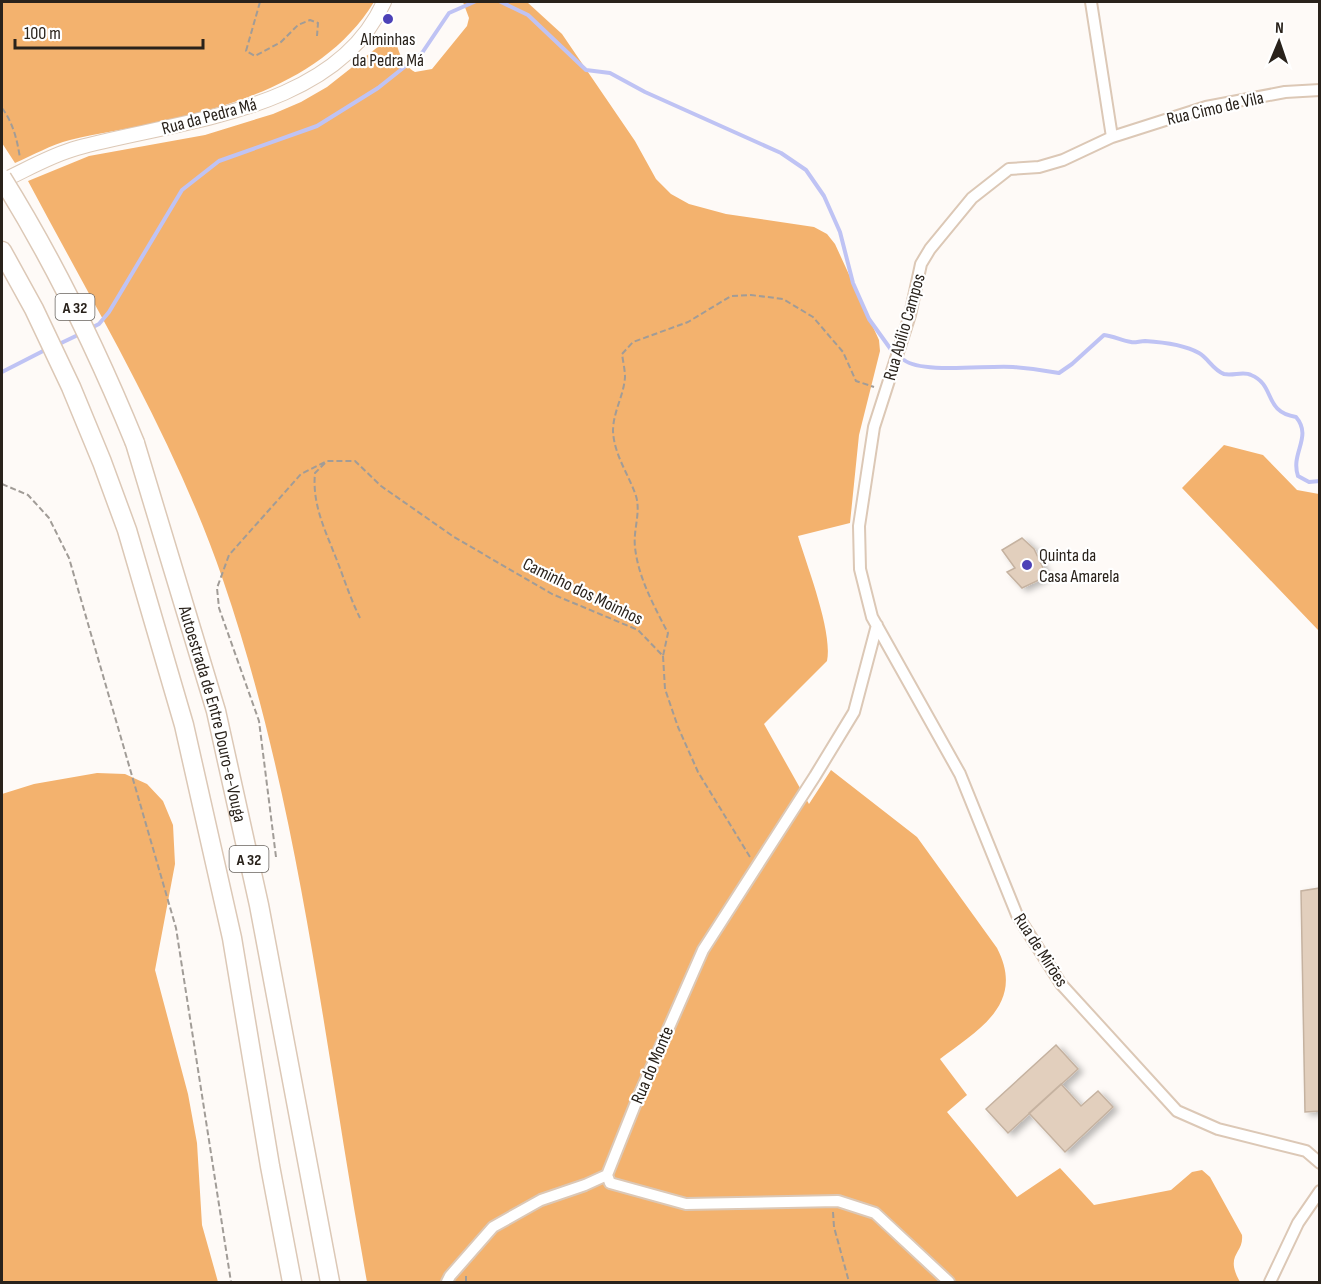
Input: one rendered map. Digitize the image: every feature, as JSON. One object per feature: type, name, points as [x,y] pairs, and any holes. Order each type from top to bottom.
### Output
[{"type":"highway","name":"Autoestrada de Entre Douro-e-Vouga","points":[[2,179],[63,281],[106,372],[135,444],[216,711],[259,905],[330,1282]]},
{"type":"highway","name":"Autoestrada de Entre Douro-e-Vouga","points":[[2,251],[34,309],[71,387],[102,462],[127,530],[184,725],[232,938],[292,1282]]},
{"type":"main road","name":"Rua da Pedra Má","points":[[2,179],[74,149],[222,115],[282,95],[321,72],[351,48],[374,22],[384,2]]},
{"type":"street","points":[[1091,2],[1112,136]]},
{"type":"street","name":"Rua Cimo de Vila","points":[[1112,136],[1206,107],[1285,92],[1320,90]]},
{"type":"street","name":"Rua Abílio Campos","points":[[877,625],[872,617],[860,569],[859,526],[874,427],[910,315],[921,264],[930,249],[972,198],[1009,169],[1039,167],[1063,160],[1112,136]]},
{"type":"street","name":"Rua do Monte","points":[[607,1175],[637,1100],[703,950],[854,712],[877,625]]},
{"type":"street","name":"Rua de Mirões","points":[[877,625],[960,774],[1017,915],[1061,984],[1176,1111],[1218,1129],[1306,1151],[1320,1163]]},
{"type":"street","points":[[447,1282],[493,1227],[541,1200],[607,1175],[610,1183],[686,1204],[838,1201],[875,1213],[948,1282]]},
{"type":"street","points":[[1270,1281],[1298,1223],[1320,1191]]},
{"type":"path","points":[[260,2],[246,51],[255,56],[280,42],[298,25],[310,20],[318,23],[317,36]]},
{"type":"path","points":[[2,108],[10,119],[16,137],[22,172]]},
{"type":"path","name":"Caminho dos Moinhos","points":[[663,656],[668,633],[651,602],[641,575],[635,546],[638,523],[636,498],[621,465],[613,432],[617,403],[625,378],[622,354],[633,342],[688,322],[732,296],[751,295],[783,299],[813,317],[843,352],[856,381],[876,388],[883,401]]},
{"type":"path","points":[[327,461],[315,473],[313,491],[348,595],[360,618]]},
{"type":"path","name":"Caminho dos Moinhos","points":[[276,857],[259,721],[219,608],[217,588],[229,555],[301,474],[327,461],[355,461],[381,486],[454,537],[552,594],[638,630],[663,656]]},
{"type":"path","points":[[2,484],[28,495],[49,518],[69,558],[176,928],[231,1282]]},
{"type":"path","points":[[663,656],[665,689],[678,727],[698,772],[756,867]]},
{"type":"path","points":[[832,1201],[834,1227],[849,1282]]},
{"type":"shaded area","points":[[2,2],[374,2],[355,28],[332,50],[306,69],[278,84],[248,97],[187,116],[63,142],[15,163],[2,143]]},
{"type":"shaded area","points":[[463,2],[527,2],[562,34],[635,141],[656,179],[671,194],[689,204],[726,214],[814,227],[827,234],[835,244],[879,340],[880,351],[859,435],[850,523],[798,536],[823,617],[828,649],[827,661],[764,724],[809,804],[831,770],[917,837],[997,948],[1004,968],[1006,985],[1002,1000],[994,1014],[982,1026],[940,1059],[967,1095],[947,1112],[1017,1197],[1060,1168],[1094,1205],[1171,1190],[1192,1172],[1202,1170],[1210,1177],[1242,1235],[1242,1241],[1234,1260],[1240,1282],[367,1282],[292,840],[250,666],[223,580],[182,477],[107,327],[28,181],[89,156],[205,135],[273,114],[327,87],[393,35],[401,56],[410,69],[415,72],[432,69],[467,26],[469,18]]},
{"type":"shaded area","points":[[1224,445],[1263,455],[1297,490],[1319,494],[1319,631],[1182,488]]},
{"type":"shaded area","points":[[97,773],[125,774],[147,784],[163,801],[173,825],[175,864],[155,970],[188,1094],[197,1143],[202,1225],[218,1282],[2,1282],[2,794],[34,784]]},
{"type":"building","name":"Quinta da Casa Amarela","points":[[1022,538],[1034,549],[1046,574],[1022,588],[1007,572],[1015,568],[1002,550]]},
{"type":"building","points":[[1320,888],[1320,1111],[1305,1112],[1301,891]]},
{"type":"building","points":[[1056,1045],[1078,1069],[1008,1133],[986,1109]]},
{"type":"building","points":[[1061,1084],[1081,1106],[1098,1091],[1113,1107],[1065,1152],[1029,1113]]},
{"type":"waterway","points":[[89,329],[99,324],[109,312],[182,190],[219,161],[317,126],[378,88],[422,53],[449,13],[474,2]]},
{"type":"waterway","points":[[501,2],[528,15],[586,70],[610,73],[645,92],[781,153],[806,170],[824,196],[840,232],[853,283],[869,319],[892,351]]},
{"type":"waterway","points":[[57,345],[80,334]]},
{"type":"waterway","points":[[904,360],[925,367],[1013,367],[1059,373],[1104,335],[1133,342],[1158,342],[1187,348],[1202,355],[1224,374],[1242,373],[1259,379],[1279,410],[1296,417],[1301,424],[1302,438],[1296,468],[1298,476],[1309,482],[1320,481]]},
{"type":"waterway","points":[[2,372],[47,349]]},
{"type":"place","name":"Alminhas da Pedra Má","points":[[388,19]]},
{"type":"place","name":"Quinta da Casa Amarela","points":[[1027,565]]}]
